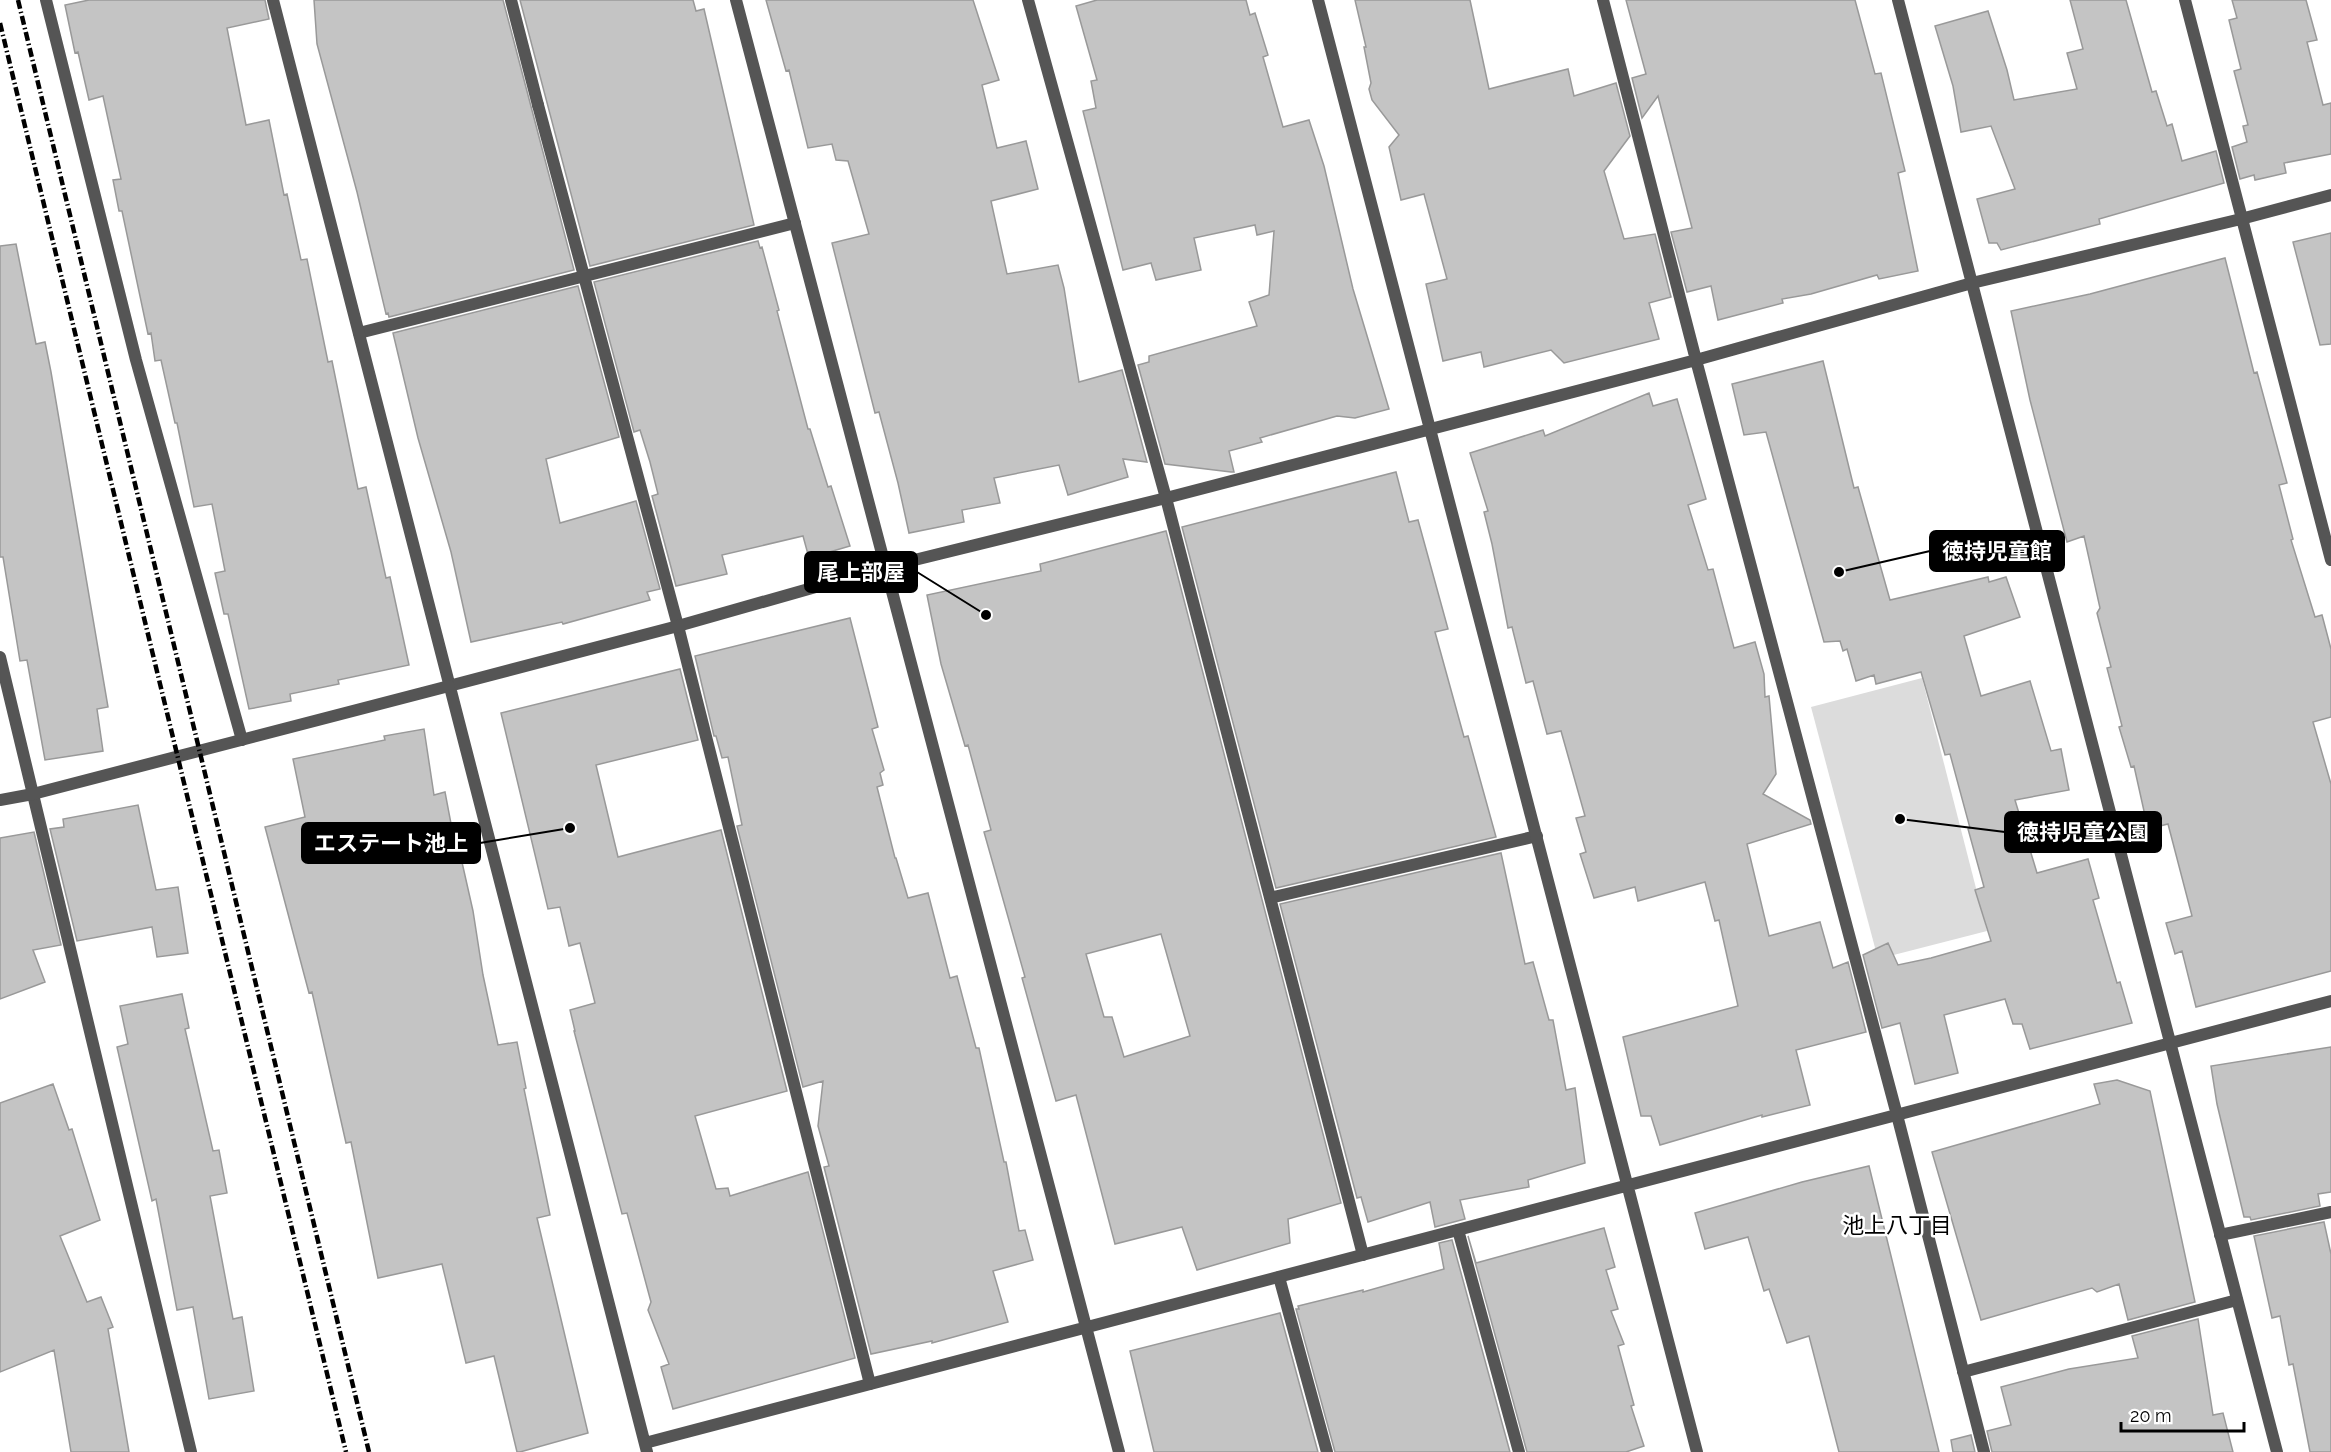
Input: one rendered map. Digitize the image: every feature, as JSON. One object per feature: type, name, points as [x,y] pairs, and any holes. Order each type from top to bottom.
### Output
[{"type":"street","points":[[46,0],[136,360],[242,740]]},
{"type":"street","points":[[273,0],[646,1448],[870,1384],[2331,1001]]},
{"type":"street","points":[[511,0],[678,626],[870,1384]]},
{"type":"street","points":[[736,0],[1119,1452]]},
{"type":"street","points":[[1028,0],[1166,498],[1363,1255]]},
{"type":"street","points":[[1318,0],[1697,1452]]},
{"type":"street","points":[[1603,0],[1696,360],[1898,1115],[1984,1452]]},
{"type":"street","points":[[1898,0],[2277,1452]]},
{"type":"street","points":[[2185,0],[2331,560]]},
{"type":"street","points":[[0,800],[33,795],[678,626],[886,567],[1166,498],[1696,360],[1972,283],[2241,219],[2331,195]]},
{"type":"street","points":[[359,333],[795,223]]},
{"type":"street","points":[[0,657],[191,1452]]},
{"type":"street","points":[[1270,898],[1537,836]]},
{"type":"street","points":[[2220,1235],[2331,1212]]},
{"type":"street","points":[[1458,1230],[1519,1452]]},
{"type":"street","points":[[1280,1277],[1327,1452]]},
{"type":"street","points":[[1963,1372],[2237,1300]]},
{"type":"shaded area","points":[[1922,678],[1987,931],[1878,959],[1811,707]]},
{"type":"building","points":[[89,0],[265,0],[269,19],[227,28],[246,125],[269,120],[284,195],[287,194],[301,260],[307,259],[328,362],[332,361],[358,489],[366,487],[386,578],[390,577],[409,665],[338,680],[339,684],[290,694],[291,701],[249,709],[228,614],[224,614],[215,573],[225,571],[212,504],[194,507],[177,423],[175,423],[161,360],[155,361],[151,333],[148,334],[122,211],[119,211],[113,180],[121,179],[103,96],[89,100],[78,52],[75,53],[65,5]]},
{"type":"building","points":[[314,0],[503,0],[574,270],[389,317],[388,313],[386,314],[357,192],[317,44]]},
{"type":"building","points":[[520,0],[693,0],[696,11],[704,9],[754,225],[590,266]]},
{"type":"building","points":[[766,0],[973,0],[999,80],[982,85],[997,148],[1026,141],[1038,189],[991,201],[1007,274],[1058,265],[1064,288],[1079,382],[1122,370],[1147,462],[1123,459],[1128,477],[1068,495],[1059,465],[994,478],[1000,503],[962,510],[964,522],[909,533],[898,483],[879,412],[875,413],[832,243],[869,234],[848,161],[836,160],[832,144],[808,148],[789,70],[786,71]]},
{"type":"building","points":[[1097,0],[1246,0],[1250,15],[1255,13],[1268,55],[1263,57],[1283,127],[1309,120],[1324,166],[1353,289],[1389,409],[1355,418],[1337,416],[1260,438],[1262,442],[1229,451],[1234,472],[1165,464],[1138,365],[1149,362],[1149,356],[1257,326],[1249,302],[1269,295],[1274,231],[1257,235],[1255,225],[1194,238],[1201,270],[1156,280],[1151,263],[1123,270],[1083,111],[1096,108],[1091,81],[1097,80],[1076,6]]},
{"type":"building","points":[[1355,0],[1470,0],[1489,89],[1568,69],[1574,96],[1616,83],[1630,136],[1604,171],[1624,239],[1655,234],[1671,297],[1649,303],[1659,339],[1564,363],[1551,350],[1484,367],[1481,352],[1443,361],[1426,284],[1447,279],[1424,194],[1401,200],[1389,147],[1399,135],[1372,100],[1364,47],[1366,47]]},
{"type":"building","points":[[1626,0],[1855,0],[1875,74],[1881,73],[1905,171],[1898,173],[1918,271],[1879,279],[1877,275],[1811,294],[1782,299],[1783,303],[1718,320],[1711,286],[1687,292],[1671,232],[1692,228],[1658,96],[1642,118],[1632,78],[1646,74]]},
{"type":"building","points":[[2070,0],[2126,0],[2152,92],[2156,91],[2167,126],[2172,124],[2182,161],[2216,151],[2224,183],[2099,219],[2100,224],[2001,250],[1997,243],[1989,243],[1977,199],[2015,189],[1991,126],[1961,132],[1953,86],[1935,26],[1988,11],[2014,100],[2077,89],[2067,53],[2083,49]]},
{"type":"building","points":[[2232,0],[2306,0],[2317,40],[2307,42],[2323,105],[2331,103],[2331,154],[2284,163],[2286,173],[2255,180],[2254,175],[2240,179],[2232,147],[2247,142],[2243,126],[2248,125],[2234,71],[2241,69],[2229,20],[2237,18]]},
{"type":"building","points":[[2331,233],[2331,344],[2320,345],[2293,242]]},
{"type":"building","points":[[758,241],[760,248],[762,247],[779,310],[777,311],[808,429],[810,429],[828,487],[831,486],[850,546],[809,558],[803,536],[722,555],[727,574],[676,586],[652,496],[658,494],[650,462],[640,430],[634,432],[594,282]]},
{"type":"building","points":[[16,244],[36,344],[45,342],[51,372],[108,707],[97,709],[103,751],[45,760],[27,660],[20,661],[3,557],[0,557],[0,246]]},
{"type":"building","points":[[2225,258],[2254,373],[2257,372],[2287,483],[2279,485],[2293,539],[2291,540],[2315,617],[2322,615],[2331,649],[2331,717],[2313,722],[2331,784],[2331,971],[2196,1007],[2182,951],[2175,954],[2166,923],[2192,916],[2168,824],[2148,829],[2134,766],[2131,767],[2119,727],[2122,726],[2107,668],[2111,667],[2097,613],[2100,608],[2084,536],[2067,542],[2030,400],[2011,311],[2090,294]]},
{"type":"building","points":[[578,286],[619,437],[546,459],[560,523],[636,501],[660,589],[647,592],[650,600],[563,624],[562,622],[471,642],[451,552],[418,438],[393,333]]},
{"type":"building","points":[[1823,361],[1854,488],[1858,487],[1890,600],[1988,577],[1989,582],[2006,577],[2020,617],[1964,636],[1981,696],[2030,681],[2051,751],[2061,749],[2069,790],[2015,800],[2037,873],[2088,859],[2099,898],[2093,900],[2117,983],[2120,982],[2132,1023],[2030,1049],[2022,1024],[2013,1024],[2005,999],[1944,1015],[1958,1073],[1915,1084],[1900,1023],[1882,1028],[1863,955],[1888,943],[1898,965],[1991,941],[1975,890],[1984,887],[1968,829],[1970,828],[1950,754],[1945,755],[1921,672],[1876,684],[1874,675],[1856,681],[1847,649],[1843,651],[1840,641],[1824,642],[1766,432],[1744,435],[1732,384]]},
{"type":"building","points":[[1649,393],[1653,406],[1677,399],[1706,499],[1688,505],[1708,570],[1713,569],[1734,648],[1755,642],[1764,674],[1765,697],[1769,696],[1776,774],[1763,794],[1810,820],[1811,824],[1747,844],[1769,936],[1820,922],[1833,968],[1848,962],[1866,1032],[1796,1050],[1810,1105],[1762,1117],[1762,1115],[1660,1145],[1651,1116],[1641,1116],[1623,1037],[1738,1006],[1719,920],[1715,921],[1705,882],[1638,901],[1635,887],[1594,898],[1580,854],[1586,852],[1576,818],[1585,816],[1561,731],[1547,734],[1533,681],[1526,683],[1512,627],[1508,628],[1484,512],[1488,511],[1470,453],[1543,430],[1545,436]]},
{"type":"building","points":[[1396,472],[1409,522],[1418,520],[1448,629],[1435,632],[1464,737],[1468,736],[1496,837],[1276,888],[1182,527]]},
{"type":"building","points":[[1166,531],[1341,1203],[1288,1219],[1290,1243],[1197,1270],[1182,1227],[1115,1244],[1076,1095],[1056,1101],[1022,978],[1025,977],[984,832],[991,830],[968,745],[965,746],[941,664],[927,595],[1041,571],[1040,564]],"holes":[[[1161,934],[1190,1036],[1124,1057],[1112,1017],[1104,1017],[1086,954]]]},
{"type":"building","points":[[850,618],[878,727],[872,729],[884,770],[880,773],[883,785],[877,787],[895,858],[908,898],[928,893],[950,978],[957,976],[976,1048],[979,1048],[1004,1162],[1006,1162],[1019,1231],[1025,1230],[1033,1260],[993,1271],[1008,1322],[932,1343],[932,1341],[871,1354],[824,1167],[829,1166],[818,1126],[823,1081],[803,1087],[737,826],[742,825],[728,757],[722,758],[716,736],[714,736],[695,656]]},
{"type":"building","points":[[680,669],[698,740],[596,765],[618,857],[721,830],[787,1091],[695,1116],[716,1189],[728,1188],[730,1196],[808,1172],[855,1358],[673,1409],[661,1367],[669,1364],[648,1310],[651,1302],[627,1213],[622,1214],[574,1031],[570,1010],[595,1003],[580,943],[569,946],[560,907],[548,909],[501,713]]},
{"type":"building","points":[[424,729],[434,795],[445,792],[456,850],[459,849],[498,1045],[517,1042],[526,1088],[524,1089],[550,1215],[537,1218],[588,1433],[520,1452],[517,1452],[494,1356],[466,1363],[442,1264],[378,1278],[351,1142],[346,1143],[312,992],[309,993],[265,827],[305,817],[293,759],[385,740],[384,736]]},
{"type":"building","points":[[138,805],[156,890],[178,887],[188,953],[157,957],[152,927],[77,941],[50,829],[64,827],[63,819]]},
{"type":"building","points":[[34,832],[61,945],[33,950],[45,982],[0,999],[0,838]]},
{"type":"building","points":[[1501,853],[1525,964],[1533,962],[1549,1020],[1553,1020],[1566,1090],[1575,1088],[1585,1163],[1528,1180],[1529,1187],[1460,1200],[1465,1219],[1435,1227],[1430,1202],[1368,1222],[1361,1197],[1357,1198],[1280,904]]},
{"type":"building","points":[[182,994],[189,1028],[185,1029],[213,1151],[219,1150],[227,1193],[210,1196],[233,1319],[242,1317],[254,1391],[209,1399],[193,1307],[177,1310],[156,1199],[152,1201],[117,1047],[128,1044],[120,1006]]},
{"type":"building","points":[[2331,1047],[2331,1192],[2318,1194],[2320,1206],[2251,1220],[2250,1217],[2244,1217],[2217,1104],[2211,1066]]},
{"type":"building","points":[[2117,1080],[2150,1091],[2195,1302],[2128,1320],[2119,1284],[2097,1292],[2092,1288],[1981,1320],[1932,1152],[2100,1104],[2094,1084]]},
{"type":"building","points":[[53,1084],[69,1130],[72,1129],[100,1220],[60,1236],[87,1302],[101,1297],[113,1327],[108,1329],[129,1452],[71,1452],[54,1350],[0,1372],[0,1103]]},
{"type":"building","points":[[1869,1166],[1939,1452],[1839,1452],[1809,1336],[1787,1343],[1769,1289],[1764,1291],[1748,1237],[1705,1249],[1695,1213],[1802,1182]]},
{"type":"building","points":[[2324,1222],[2331,1254],[2331,1452],[2310,1452],[2293,1364],[2289,1365],[2280,1316],[2272,1318],[2254,1236]]},
{"type":"building","points":[[1604,1228],[1615,1267],[1606,1270],[1618,1309],[1611,1311],[1624,1344],[1618,1346],[1634,1405],[1631,1406],[1644,1446],[1626,1452],[1527,1452],[1468,1236],[1476,1263]]},
{"type":"building","points":[[1452,1240],[1510,1452],[1335,1452],[1296,1309],[1299,1309],[1298,1306],[1363,1290],[1363,1292],[1444,1269],[1439,1243]]},
{"type":"building","points":[[1280,1313],[1318,1452],[1154,1452],[1130,1351]]},
{"type":"building","points":[[2198,1319],[2213,1415],[2223,1413],[2233,1452],[1992,1452],[1987,1431],[2011,1425],[2001,1387],[2069,1369],[2138,1358],[2132,1336]]},
{"type":"building","points":[[1971,1435],[1975,1452],[1953,1452],[1951,1440]]},
{"type":"railway","points":[[18,0],[369,1452]]},
{"type":"railway","points":[[0,23],[346,1452]]},
{"type":"place","name":"徳持児童館","points":[[1839,572]]},
{"type":"place","name":"尾上部屋","points":[[986,615]]},
{"type":"place","name":"徳持児童公園","points":[[1900,819]]},
{"type":"place","name":"エステート池上","points":[[570,828]]},
{"type":"district","name":"池上八丁目","points":[[1897,1225]]}]
